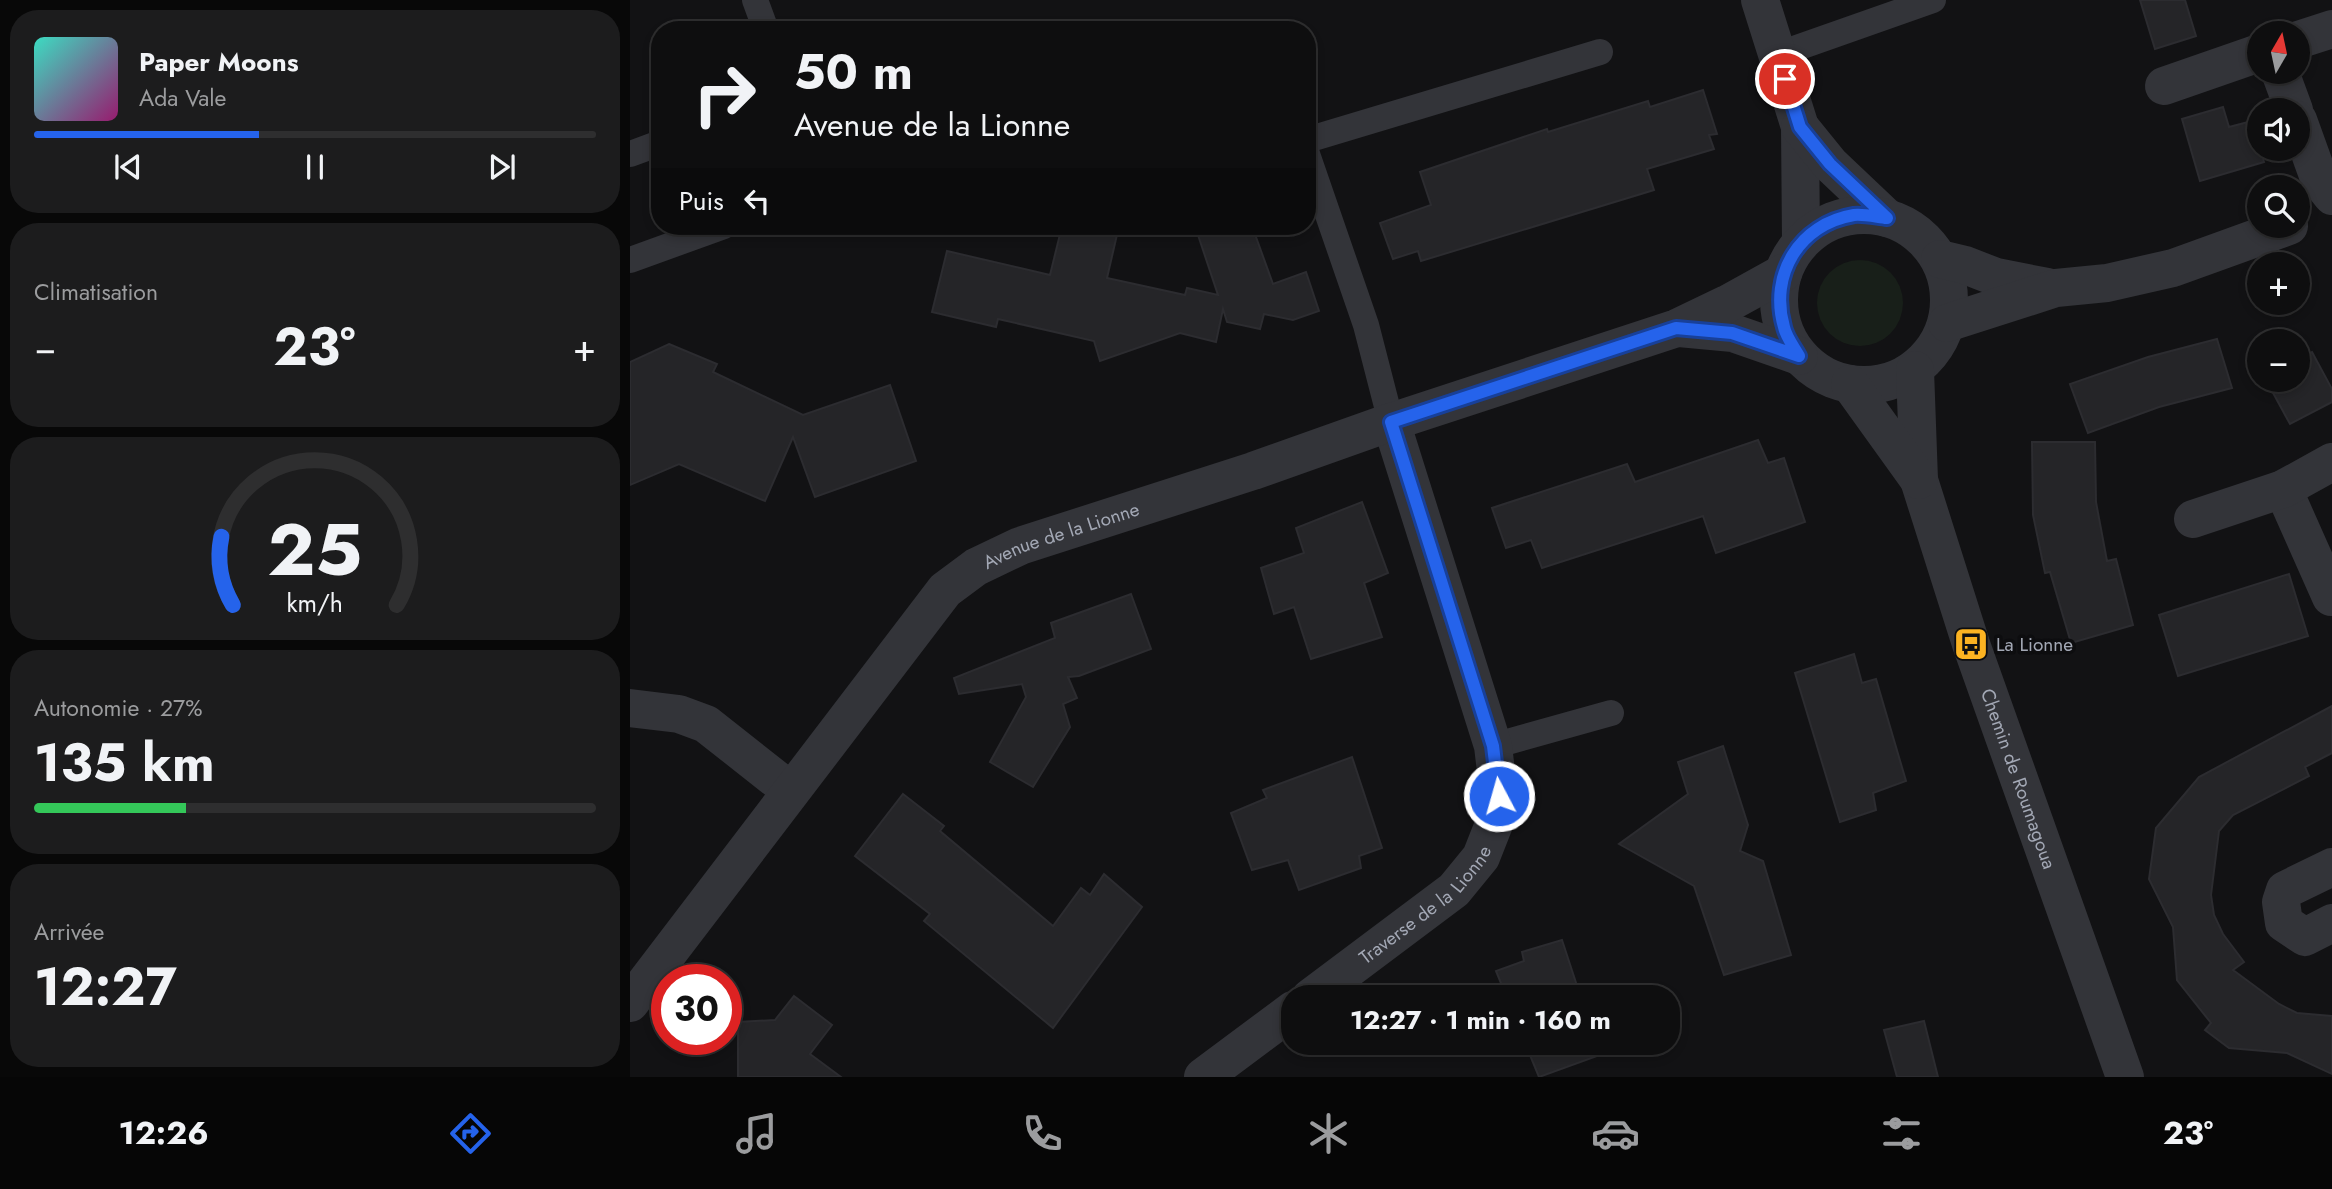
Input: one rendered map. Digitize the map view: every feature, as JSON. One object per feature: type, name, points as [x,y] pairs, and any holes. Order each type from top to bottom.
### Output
[{"type":"street","points":[[1760,0],[1800,127],[1792,257],[1779,303],[1784,331],[1799,356],[1822,374],[1850,384],[1884,383],[1915,370],[1935,348],[1947,323],[1950,290],[1940,259],[1917,232],[1887,218],[1830,164],[1800,127]]},
{"type":"street","points":[[2310,36],[2332,29]]},
{"type":"street","points":[[2164,86],[2247,57]]},
{"type":"street","points":[[2310,153],[2320,181],[2332,196]]},
{"type":"street","points":[[2310,218],[2332,210]]},
{"type":"street","points":[[1792,257],[1826,224],[1856,215],[1887,218]]},
{"type":"street","points":[[1947,323],[2056,288],[2107,283],[2173,268],[2255,238]]},
{"type":"street","name":"Avenue de la Lionne","points":[[630,1003],[945,590],[976,567],[1020,547],[1676,328],[1727,304],[1792,257]]},
{"type":"street","points":[[1940,259],[1996,277],[2056,288]]},
{"type":"street","name":"Avenue de la Lionne","points":[[1676,328],[1732,333],[1799,356]]},
{"type":"street","name":"Chemin de Roumagoua","points":[[1915,370],[1919,480],[1971,644],[2125,1077]]},
{"type":"street","name":"Chemin de Roumagoua","points":[[1850,384],[1919,480]]},
{"type":"street","name":"Traverse de la Lionne","points":[[1327,985],[1454,891],[1481,857],[1493,824],[1499,796],[1493,746],[1391,422]]},
{"type":"street","points":[[2193,519],[2283,489],[2332,462]]},
{"type":"street","points":[[2283,489],[2331,597]]},
{"type":"street","points":[[630,708],[679,715],[706,724],[791,792]]},
{"type":"street","points":[[2332,867],[2285,890],[2281,902],[2284,923],[2305,937],[2332,923]]},
{"type":"street","points":[[1203,1077],[1281,1019]]},
{"type":"lane","points":[[755,0],[763,21]]},
{"type":"lane","points":[[1777,55],[1933,0]]},
{"type":"lane","points":[[1316,137],[1600,52]]},
{"type":"lane","points":[[630,154],[651,146]]},
{"type":"lane","points":[[1316,180],[1366,325],[1391,422]]},
{"type":"lane","points":[[630,260],[699,235]]},
{"type":"lane","points":[[1493,746],[1611,713]]},
{"type":"shaded area","points":[[1852,260],[1868,260],[1891,272],[1900,286],[1903,303],[1900,320],[1891,334],[1868,346],[1852,346],[1836,339],[1824,327],[1817,311],[1817,295],[1824,279],[1836,267]]},
{"type":"building","points":[[2140,0],[2185,0],[2196,36],[2155,49]]},
{"type":"building","points":[[1703,90],[1717,134],[1709,135],[1714,149],[1647,169],[1654,190],[1421,261],[1418,251],[1393,259],[1380,223],[1431,205],[1420,172],[1547,129],[1548,132],[1648,101],[1650,107]]},
{"type":"building","points":[[2223,107],[2229,127],[2247,122],[2247,161],[2264,162],[2200,181],[2182,119]]},
{"type":"building","points":[[1060,235],[1117,235],[1107,278],[1185,295],[1187,288],[1218,295],[1198,235],[1255,235],[1273,284],[1306,272],[1319,311],[1293,320],[1264,314],[1260,329],[1227,322],[1223,309],[1216,342],[1180,333],[1100,361],[1094,341],[998,319],[996,327],[932,312],[947,251],[1050,275]]},
{"type":"building","points":[[2217,339],[2232,388],[2159,407],[2088,433],[2070,384],[2148,357]]},
{"type":"building","points":[[669,344],[717,364],[713,372],[803,415],[890,385],[916,461],[815,497],[793,437],[765,501],[679,464],[630,485],[630,362]]},
{"type":"building","points":[[2312,352],[2332,389],[2332,402],[2290,424],[2273,392],[2310,392]]},
{"type":"building","points":[[1758,440],[1768,463],[1784,458],[1805,522],[1716,553],[1703,516],[1542,568],[1531,540],[1506,548],[1492,508],[1627,464],[1635,482]]},
{"type":"building","points":[[2032,442],[2095,442],[2096,502],[2107,561],[2116,559],[2133,625],[2071,643],[2050,572],[2045,573],[2033,515]]},
{"type":"building","points":[[1362,502],[1388,573],[1364,583],[1382,637],[1311,659],[1294,607],[1274,614],[1261,568],[1304,553],[1296,528]]},
{"type":"building","points":[[2289,574],[2308,636],[2178,676],[2159,615]]},
{"type":"building","points":[[1131,594],[1151,649],[1079,676],[1068,677],[1077,698],[1063,704],[1070,727],[1033,787],[990,762],[1026,697],[1022,684],[959,694],[954,678],[1055,638],[1051,623]]},
{"type":"building","points":[[1854,654],[1862,683],[1876,679],[1906,781],[1873,793],[1876,810],[1840,822],[1795,673]]},
{"type":"building","points":[[2332,706],[2332,753],[2305,767],[2309,776],[2233,815],[2219,831],[2211,895],[2214,915],[2223,934],[2244,962],[2233,970],[2279,1004],[2297,1013],[2332,1016],[2332,1074],[2287,1053],[2229,1048],[2205,1030],[2211,1023],[2177,980],[2173,927],[2149,879],[2156,828],[2199,777]]},
{"type":"building","points":[[1723,746],[1748,825],[1740,851],[1763,861],[1791,955],[1724,975],[1694,886],[1619,844],[1688,794],[1678,762]]},
{"type":"building","points":[[1352,757],[1382,848],[1359,856],[1361,868],[1299,890],[1288,860],[1252,870],[1231,813],[1267,798],[1263,790]]},
{"type":"building","points":[[903,794],[944,826],[940,831],[1053,926],[1081,888],[1090,895],[1104,874],[1142,907],[1053,1028],[924,921],[930,914],[855,856]]},
{"type":"building","points":[[1562,940],[1577,985],[1502,985],[1496,971],[1524,961],[1522,952]]},
{"type":"building","points":[[794,996],[832,1025],[810,1054],[841,1077],[738,1077],[738,1055],[742,1055],[742,1022],[775,1020]]},
{"type":"building","points":[[1924,1021],[1938,1077],[1897,1077],[1884,1030]]},
{"type":"building","points":[[1530,1055],[1600,1055],[1539,1077]]},
{"type":"place","name":"La Lionne","points":[[1971,644]]},
{"type":"route","points":[[1499,796],[1493,746],[1391,422],[1676,328],[1732,333],[1799,356],[1784,331],[1779,303],[1783,273],[1790,257],[1801,242],[1826,224],[1856,215],[1887,218],[1830,164],[1800,127],[1785,79]]}]
